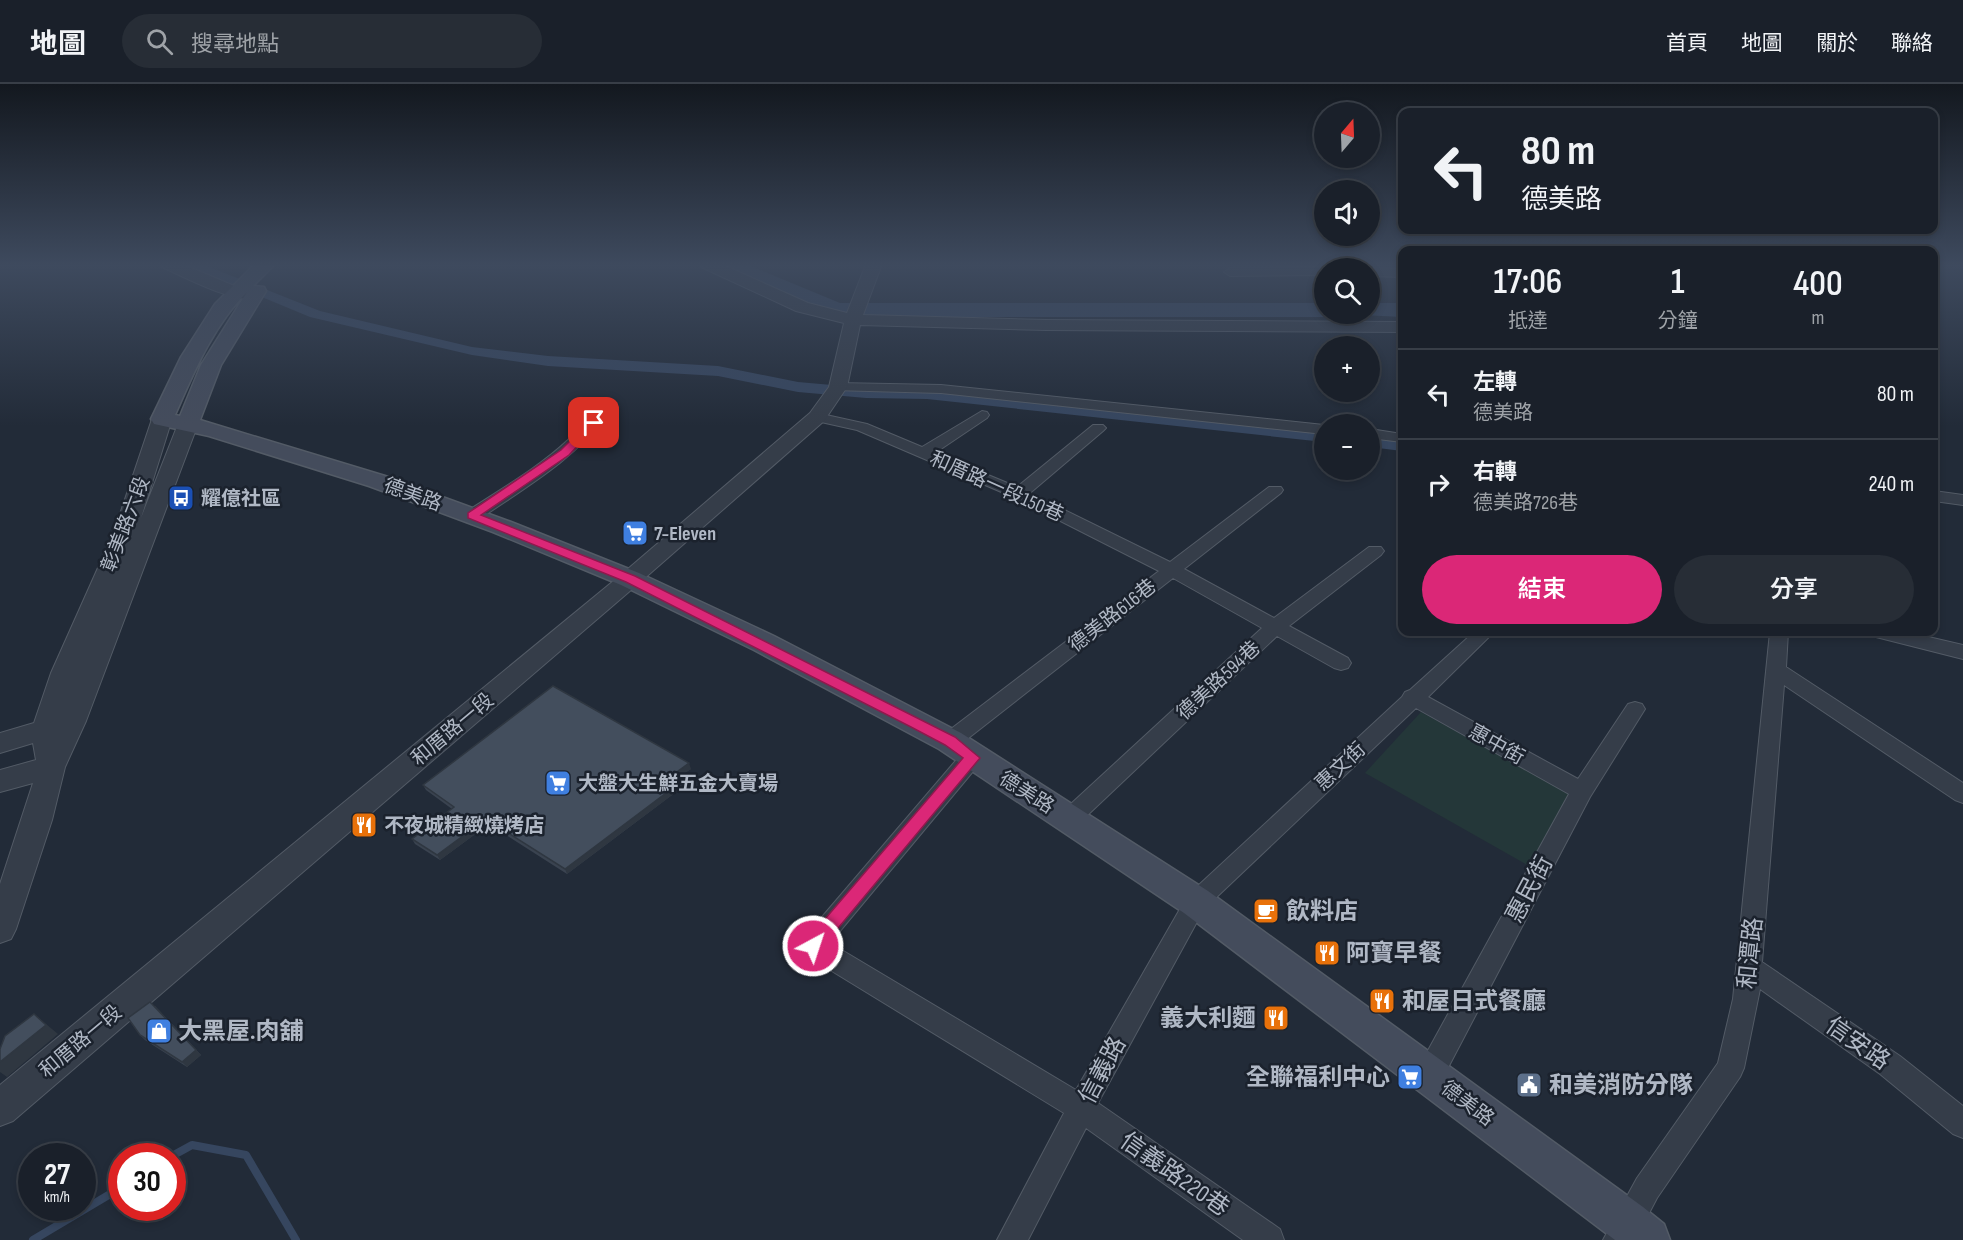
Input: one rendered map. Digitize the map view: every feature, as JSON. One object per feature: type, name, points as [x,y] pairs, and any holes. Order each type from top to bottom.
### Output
[{"type":"main road","name":"彰美路六段","points":[[175,422],[191,357],[215,318]]},
{"type":"main road","name":"彰美路六段","points":[[175,422],[217,355],[236,318]]},
{"type":"main road","points":[[191,357],[217,355]]},
{"type":"main road","name":"德美路","points":[[175,422],[214,430],[377,481],[630,579],[764,644],[961,749],[1196,902],[1430,1074],[1631,1234]]},
{"type":"street","name":"和厝路一段","points":[[0,1108],[630,579],[818,417],[838,387],[854,318]]},
{"type":"street","points":[[924,318],[1046,325],[1398,327]]},
{"type":"street","points":[[838,387],[941,390],[1314,429]]},
{"type":"street","points":[[472,516],[565,452],[586,434],[601,413]]},
{"type":"street","points":[[924,453],[982,415]]},
{"type":"street","name":"和厝路一段150巷","points":[[818,417],[862,428],[1019,494],[1170,569],[1341,663]]},
{"type":"street","name":"彰美路六段","points":[[0,929],[38,820],[51,767],[73,722],[175,422]]},
{"type":"street","name":"彰美路六段","points":[[51,767],[45,730],[64,673],[175,422]]},
{"type":"street","points":[[1019,494],[1098,428]]},
{"type":"street","points":[[1380,435],[1398,438]]},
{"type":"street","name":"德美路616巷","points":[[1081,1108],[813,946],[961,749],[1170,569],[1275,490]]},
{"type":"street","points":[[1938,497],[1963,500]]},
{"type":"street","name":"德美路594巷","points":[[1070,819],[1274,628],[1375,551]]},
{"type":"street","name":"惠文街","points":[[1196,902],[1481,636]]},
{"type":"street","name":"和潭路","points":[[1631,1234],[1647,1188],[1730,1068],[1746,999],[1779,636]]},
{"type":"street","points":[[1899,636],[1963,652]]},
{"type":"street","points":[[1775,669],[1963,794]]},
{"type":"street","name":"惠中街","points":[[1412,698],[1582,791]]},
{"type":"street","name":"惠民街","points":[[1430,1074],[1582,791],[1635,709]]},
{"type":"street","points":[[0,743],[73,722]]},
{"type":"street","points":[[0,781],[51,767]]},
{"type":"street","name":"信義路","points":[[1012,1240],[1081,1108],[1196,902]]},
{"type":"street","name":"信安路","points":[[1749,967],[1890,1065],[1963,1124]]},
{"type":"street","name":"信義路220巷","points":[[1081,1108],[1269,1240]]},
{"type":"shaded area","points":[[1421,712],[1573,796],[1536,870],[1365,773]]},
{"type":"building","name":"大盤大生鮮五金大賣場","points":[[553,686],[689,763],[674,774],[682,781],[565,869],[486,819],[437,855],[412,839],[454,807],[423,785]]},
{"type":"building","name":"大黑屋.肉舖","points":[[150,1002],[196,1050],[182,1062],[140,1035],[128,1018]]},
{"type":"building","points":[[34,1014],[46,1025],[0,1062],[0,1049],[5,1036]]},
{"type":"waterway","points":[[332,318],[472,351],[548,361],[718,371],[798,387],[866,393],[927,394],[1314,436]]},
{"type":"waterway","points":[[1380,443],[1398,446]]},
{"type":"waterway","points":[[186,1148],[192,1145],[246,1155],[296,1240]]},
{"type":"waterway","points":[[33,1240],[108,1195]]},
{"type":"place","name":"耀億社區","points":[[181,498]]},
{"type":"place","name":"7-Eleven","points":[[635,533]]},
{"type":"place","name":"大盤大生鮮五金大賣場","points":[[558,783]]},
{"type":"place","name":"不夜城精緻燒烤店","points":[[364,825]]},
{"type":"place","name":"飲料店","points":[[1266,911]]},
{"type":"place","name":"阿寶早餐","points":[[1327,953]]},
{"type":"place","name":"和屋日式餐廳","points":[[1382,1001]]},
{"type":"place","name":"義大利麵","points":[[1276,1018]]},
{"type":"place","name":"大黑屋.肉舖","points":[[159,1031]]},
{"type":"place","name":"全聯福利中心","points":[[1410,1077]]},
{"type":"place","name":"和美消防分隊","points":[[1529,1085]]},
{"type":"route","points":[[594,423],[586,434],[565,452],[472,516],[502,526],[630,579],[688,606],[950,741],[972,758],[813,946]]}]
